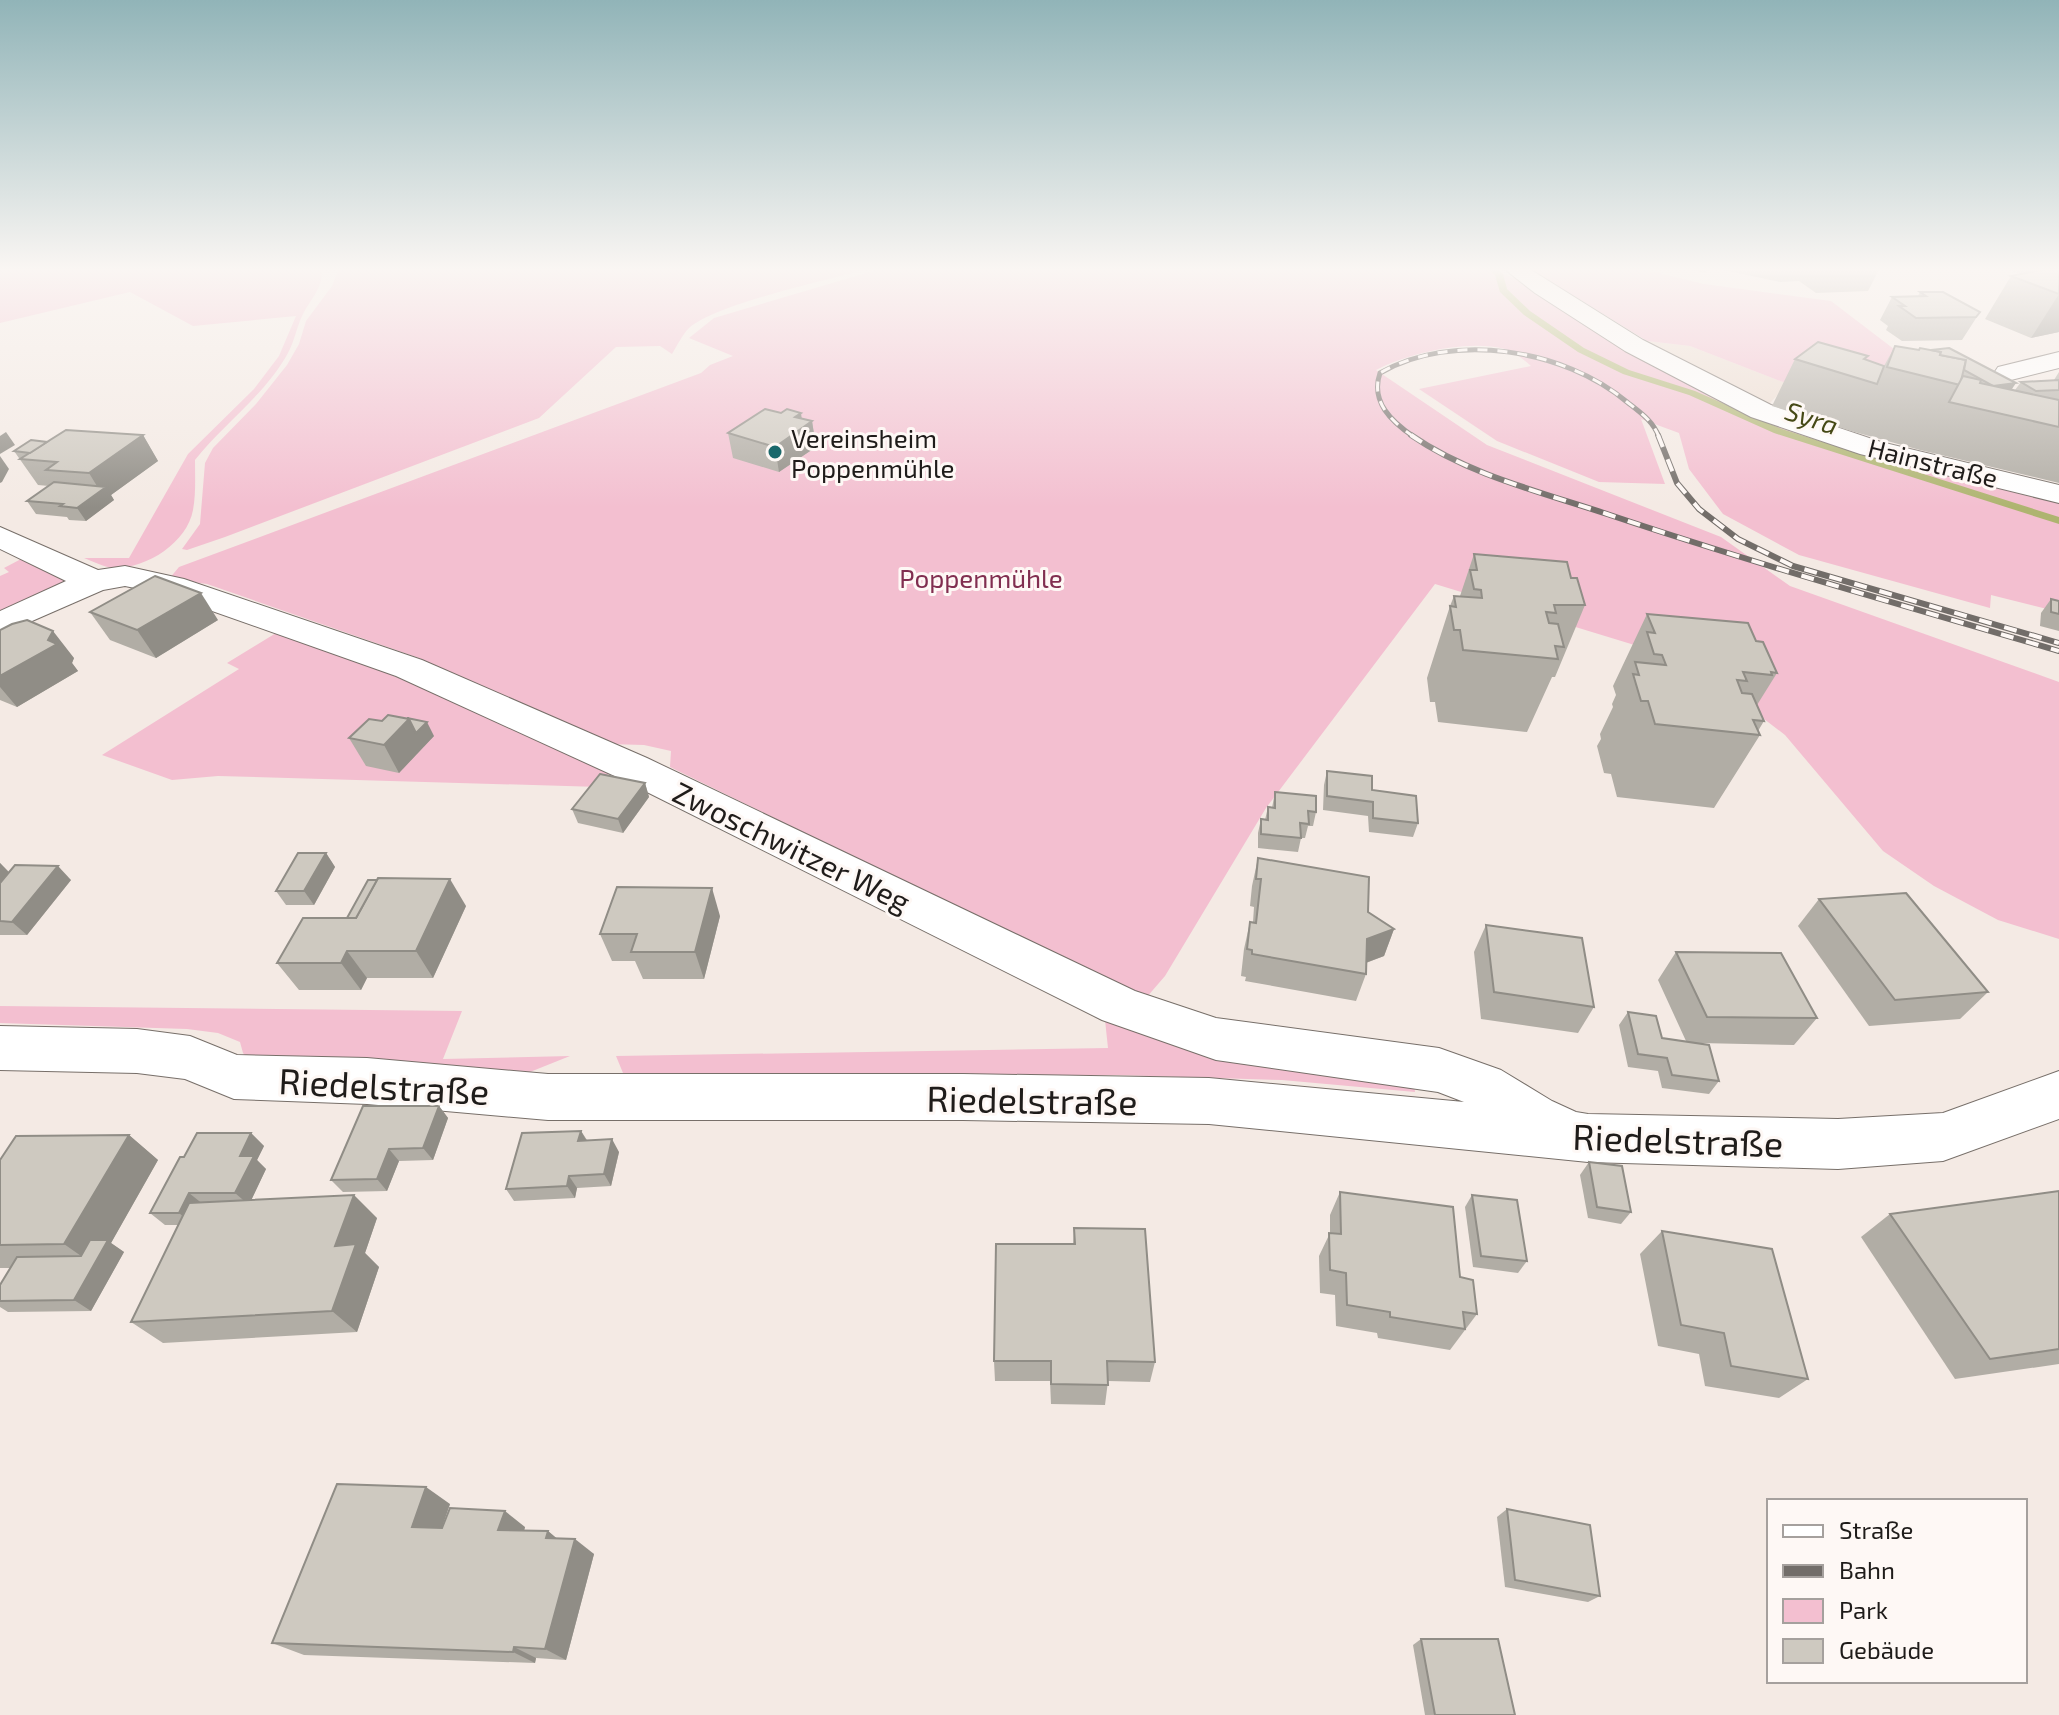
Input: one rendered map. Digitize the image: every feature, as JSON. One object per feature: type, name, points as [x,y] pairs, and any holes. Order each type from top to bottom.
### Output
[{"type":"street","name":"Hainstraße","points":[[1640,348],[1694,379],[1760,410],[1821,433],[2059,494]]},
{"type":"street","points":[[2007,373],[2059,360]]},
{"type":"street","name":"Zwoschwitzer Weg","points":[[0,537],[94,581],[125,576],[172,586],[409,668],[633,768],[1119,1006],[1216,1039],[1439,1070],[1483,1086],[1533,1118],[1588,1138]]},
{"type":"street","points":[[0,624],[94,581]]},
{"type":"street","name":"Riedelstraße","points":[[0,1048],[137,1051],[190,1058],[234,1077],[367,1081],[548,1097],[963,1097],[1209,1101],[1588,1138],[1838,1144],[1943,1137],[2034,1106],[2059,1094]]},
{"type":"shaded area","points":[[1658,348],[1695,348],[1788,384],[1767,406],[1693,370]]},
{"type":"green space","points":[[282,348],[290,348],[268,382],[195,460],[193,510],[183,533],[174,543],[151,559],[126,567],[113,568],[84,558],[129,558],[188,454],[254,389]]},
{"type":"green space","points":[[297,348],[615,348],[539,418],[225,537],[182,549],[200,524],[205,463],[213,448],[256,404]]},
{"type":"green space","name":"Poppenmühle","points":[[714,348],[1447,348],[1404,358],[1376,370],[1487,445],[1721,537],[1790,586],[2059,682],[2059,939],[1998,920],[1934,886],[1883,851],[1785,735],[1690,662],[1435,584],[1266,808],[1165,976],[1146,998],[670,767],[671,751],[644,745],[608,744],[419,658],[207,584],[169,579],[179,567],[701,373],[710,365],[733,356]]},
{"type":"green space","name":"Poppenmühle","points":[[1499,348],[1638,348],[1723,399],[2059,502],[2059,612],[1991,595],[1990,608],[1799,555],[1723,514],[1689,469],[1679,433],[1641,419],[1665,484],[1599,482],[1497,441],[1419,389],[1531,366],[1508,350]]},
{"type":"green space","points":[[1695,348],[1893,348],[1980,401],[1788,384]]},
{"type":"green space","points":[[23,558],[65,578],[64,586],[0,618],[0,576],[9,572],[4,568]]},
{"type":"green space","points":[[281,630],[455,701],[610,772],[600,787],[218,776],[172,780],[102,755],[239,669],[227,663]]},
{"type":"green space","points":[[1066,995],[1414,1084],[1415,1092],[1282,1080],[1116,1075],[665,1080],[623,1073],[616,1056],[1108,1048],[1105,1020]]},
{"type":"green space","points":[[0,1006],[462,1011],[443,1059],[570,1056],[530,1072],[470,1073],[252,1064],[243,1053],[240,1042],[218,1033],[187,1029],[0,1023]]},
{"type":"building","points":[[1810,348],[1840,348],[1868,356],[1864,359],[1884,366],[1877,384],[1795,359]]},
{"type":"building","points":[[1894,348],[1920,348],[1966,360],[1960,385],[1887,367]]},
{"type":"building","points":[[1949,348],[2016,383],[1993,386],[1964,370],[1966,360],[1931,350]]},
{"type":"building","points":[[1963,376],[1981,380],[1980,383],[2059,400],[2059,427],[1949,402]]},
{"type":"building","points":[[2059,380],[2059,390],[2036,391],[2021,382]]},
{"type":"building","points":[[765,409],[781,413],[787,409],[801,413],[795,417],[812,421],[775,447],[728,433]]},
{"type":"building","points":[[66,430],[143,435],[89,473],[46,470],[57,462],[20,459]]},
{"type":"building","points":[[31,440],[47,442],[30,453],[14,451]]},
{"type":"building","points":[[54,482],[106,487],[77,508],[27,501]]},
{"type":"building","points":[[1474,554],[1567,562],[1571,578],[1577,578],[1585,605],[1554,605],[1556,613],[1546,612],[1549,623],[1558,624],[1564,647],[1555,646],[1558,659],[1463,650],[1460,630],[1454,630],[1450,606],[1456,607],[1454,596],[1482,598],[1481,590],[1474,589],[1470,570],[1477,570]]},
{"type":"building","points":[[155,576],[201,593],[137,630],[90,612]]},
{"type":"building","points":[[2051,599],[2059,601],[2059,614],[2051,612]]},
{"type":"building","points":[[1647,614],[1748,623],[1756,641],[1763,642],[1777,673],[1743,672],[1747,681],[1737,680],[1742,693],[1752,694],[1764,721],[1753,720],[1760,735],[1655,724],[1648,701],[1641,701],[1633,674],[1639,675],[1635,662],[1666,665],[1662,655],[1654,654],[1647,632],[1655,633]]},
{"type":"building","points":[[27,620],[53,631],[48,640],[57,644],[0,676],[0,630]]},
{"type":"building","points":[[388,715],[409,719],[384,745],[349,738],[369,719],[382,721]]},
{"type":"building","points":[[407,718],[427,722],[416,733]]},
{"type":"building","points":[[1327,771],[1372,776],[1372,790],[1416,796],[1418,823],[1373,818],[1373,802],[1327,796]]},
{"type":"building","points":[[600,774],[645,783],[618,819],[572,809]]},
{"type":"building","points":[[1275,792],[1316,796],[1316,812],[1308,811],[1309,824],[1300,823],[1301,838],[1261,834],[1261,819],[1268,820],[1268,807],[1275,808]]},
{"type":"building","points":[[298,853],[326,853],[304,891],[276,891]]},
{"type":"building","points":[[1258,858],[1369,877],[1368,912],[1394,929],[1367,939],[1366,974],[1252,954],[1252,950],[1247,949],[1250,922],[1256,923],[1261,879],[1256,879]]},
{"type":"building","points":[[15,865],[58,866],[12,922],[0,921],[0,883]]},
{"type":"building","points":[[378,878],[450,879],[416,951],[347,951],[341,963],[277,963],[303,918],[356,918]]},
{"type":"building","points":[[368,880],[377,880],[356,918],[347,918]]},
{"type":"building","points":[[617,887],[712,888],[695,952],[631,952],[637,934],[600,934]]},
{"type":"building","points":[[1906,893],[1988,992],[1895,1000],[1819,899]]},
{"type":"building","points":[[1486,925],[1582,938],[1594,1007],[1494,992]]},
{"type":"building","points":[[1676,952],[1781,953],[1817,1018],[1707,1017]]},
{"type":"building","points":[[1628,1012],[1656,1016],[1662,1038],[1709,1045],[1719,1081],[1672,1075],[1667,1058],[1638,1054]]},
{"type":"building","points":[[363,1106],[439,1106],[423,1148],[389,1149],[377,1179],[331,1180]]},
{"type":"building","points":[[581,1131],[578,1141],[612,1139],[604,1174],[569,1176],[567,1186],[506,1189],[522,1133]]},
{"type":"building","points":[[197,1133],[251,1133],[240,1156],[254,1156],[235,1193],[189,1193],[179,1213],[150,1213],[180,1157],[184,1157]]},
{"type":"building","points":[[129,1135],[64,1244],[0,1245],[0,1160],[16,1136]]},
{"type":"building","points":[[1589,1162],[1622,1166],[1631,1212],[1597,1207]]},
{"type":"building","points":[[2059,1191],[2059,1349],[1990,1359],[1890,1214]]},
{"type":"building","points":[[1340,1192],[1453,1207],[1460,1277],[1473,1280],[1477,1314],[1463,1312],[1465,1329],[1390,1317],[1390,1312],[1347,1305],[1346,1273],[1330,1270],[1329,1233],[1341,1234]]},
{"type":"building","points":[[354,1195],[335,1246],[356,1244],[332,1311],[131,1322],[189,1203]]},
{"type":"building","points":[[1472,1195],[1517,1200],[1527,1261],[1481,1256]]},
{"type":"building","points":[[1074,1228],[1145,1229],[1155,1362],[1107,1361],[1108,1385],[1051,1384],[1051,1361],[994,1361],[996,1244],[1075,1244]]},
{"type":"building","points":[[1662,1231],[1772,1249],[1808,1379],[1731,1366],[1724,1333],[1681,1325]]},
{"type":"building","points":[[90,1240],[108,1240],[74,1300],[0,1301],[0,1285],[17,1257],[81,1256]]},
{"type":"building","points":[[337,1484],[426,1487],[412,1527],[442,1528],[450,1508],[505,1511],[498,1530],[548,1531],[546,1538],[575,1539],[545,1649],[514,1647],[513,1652],[272,1643]]},
{"type":"building","points":[[1507,1509],[1590,1525],[1600,1596],[1515,1580]]},
{"type":"building","points":[[1421,1639],[1498,1639],[1515,1715],[1435,1715]]},
{"type":"waterway","name":"Syra","points":[[1578,348],[1626,372],[1692,393],[1778,431],[2059,521]]},
{"type":"railway","points":[[1413,436],[1385,410],[1378,393],[1380,373],[1409,360],[1441,352],[1474,350],[1540,358],[1572,369],[1601,384],[1632,406],[1650,422],[1658,435]]},
{"type":"railway","points":[[1658,435],[1677,483],[1699,509],[1738,539],[1793,566],[2059,643]]},
{"type":"railway","points":[[1413,436],[1481,472],[1531,490],[1776,568],[2059,651]]},
{"type":"place","name":"Vereinsheim Poppenmühle","points":[[775,452]]}]
